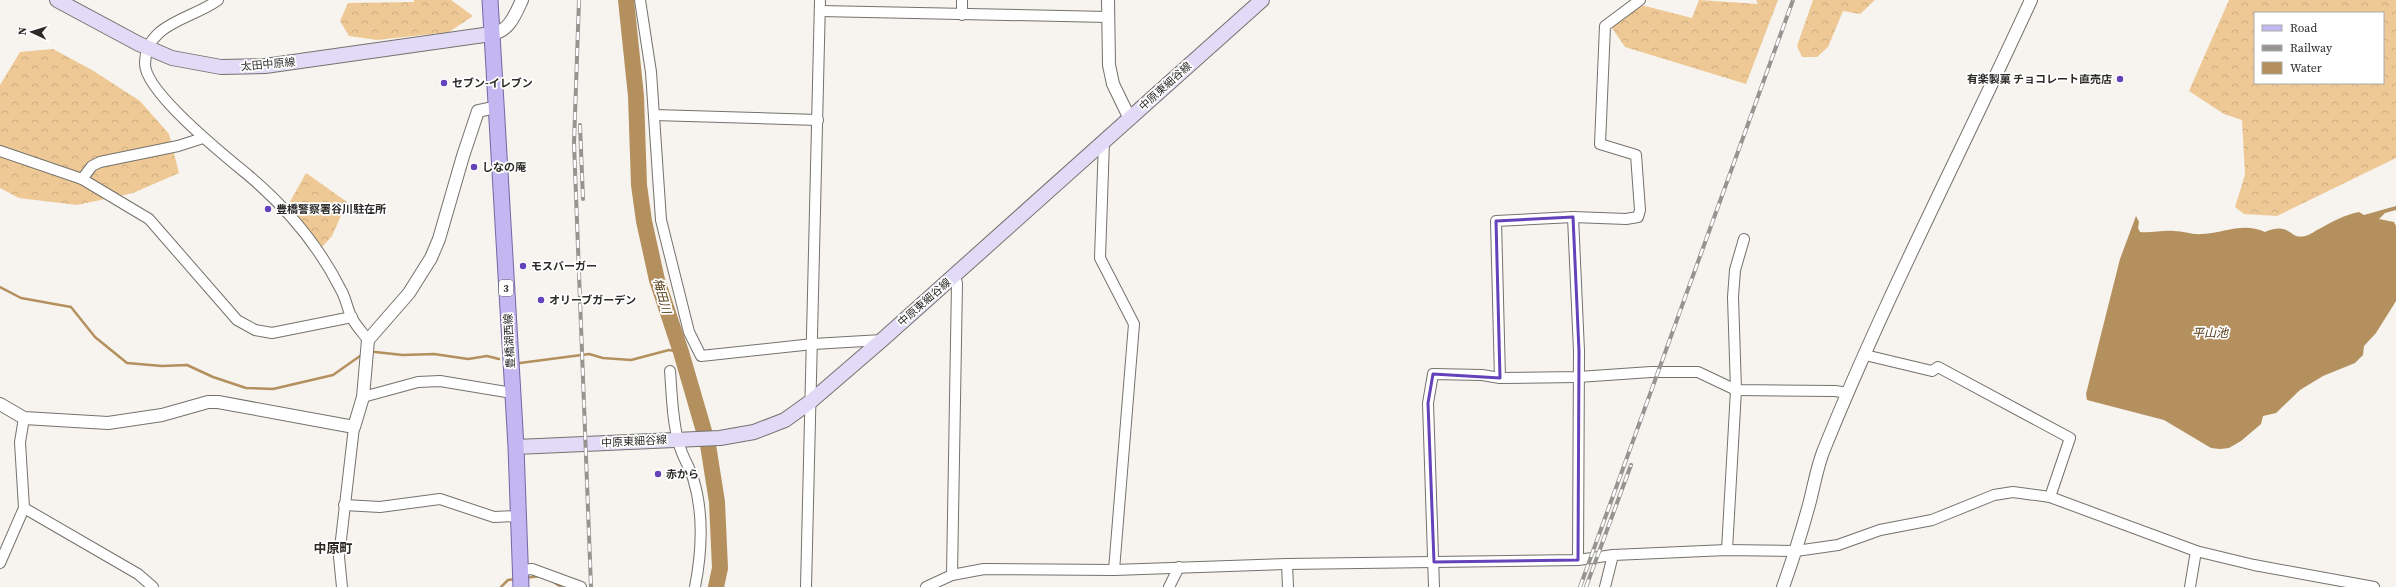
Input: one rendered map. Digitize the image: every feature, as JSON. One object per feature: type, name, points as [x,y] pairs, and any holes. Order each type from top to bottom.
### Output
[{"type":"main road","name":"豊橋湖西線","points":[[490,0],[516,447],[521,580]]},
{"type":"main road","name":"中原東細谷線","points":[[516,447],[720,438],[754,432],[785,420],[810,402],[882,340],[1129,117],[1262,0]]},
{"type":"main road","name":"太田中原線","points":[[60,1],[148,48],[183,61],[221,67],[265,66],[491,34]]},
{"type":"street","points":[[218,0],[170,23],[159,33],[148,48],[145,65],[151,80],[173,108],[204,138],[255,181],[309,237],[342,290],[352,317],[368,340]]},
{"type":"street","points":[[491,34],[500,33],[513,20],[522,0]]},
{"type":"street","points":[[640,0],[651,72],[661,220],[689,332],[701,356],[813,344],[882,340]]},
{"type":"street","points":[[806,587],[810,402],[813,344],[820,0]]},
{"type":"street","points":[[962,0],[962,15]]},
{"type":"street","points":[[1108,0],[1109,65],[1113,84],[1129,117]]},
{"type":"street","points":[[1500,378],[1496,221],[1573,217],[1626,219],[1638,217],[1640,210],[1636,154],[1600,144],[1605,26],[1640,0]]},
{"type":"street","points":[[1782,587],[1796,551],[1822,454],[1865,355],[2031,0]]},
{"type":"street","points":[[820,11],[1108,17]]},
{"type":"street","points":[[342,587],[339,557],[344,505],[354,427],[363,397],[368,340],[409,293],[431,258],[439,239],[462,156],[478,111],[497,108]]},
{"type":"street","points":[[654,116],[818,120]]},
{"type":"street","points":[[82,179],[92,166],[100,162],[178,146],[204,138]]},
{"type":"street","points":[[1104,141],[1100,258],[1134,324],[1114,570]]},
{"type":"street","points":[[0,151],[82,179],[149,219],[237,320],[255,330],[272,333],[352,317]]},
{"type":"street","points":[[1573,217],[1578,378],[1578,560]]},
{"type":"street","points":[[1728,550],[1736,390],[1733,297],[1735,270],[1744,239]]},
{"type":"street","points":[[952,575],[957,282],[954,275]]},
{"type":"street","points":[[1865,355],[1932,371],[1938,367],[2070,438],[2050,496]]},
{"type":"street","points":[[670,371],[674,417],[693,479],[701,521],[701,559],[695,587]]},
{"type":"street","points":[[1434,587],[1428,403],[1433,374],[1482,375],[1500,378],[1578,378],[1651,372],[1698,372],[1736,390],[1835,391],[1848,393]]},
{"type":"street","points":[[363,397],[418,382],[440,381],[512,393]]},
{"type":"street","points":[[0,404],[24,418],[108,423],[162,415],[208,402],[218,402],[354,427]]},
{"type":"street","points":[[0,563],[24,508],[20,442],[24,418]]},
{"type":"street","points":[[926,587],[952,575],[984,569],[1006,568],[1114,570],[1287,564],[1578,560],[1613,555],[1728,550],[1796,551],[1838,545],[1880,530],[1932,520],[1994,495],[2013,492],[2050,496],[2196,551],[2254,565],[2374,587]]},
{"type":"street","points":[[344,505],[380,507],[440,499],[494,517],[519,516]]},
{"type":"street","points":[[24,508],[138,574],[153,587]]},
{"type":"street","points":[[2190,587],[2196,551]]},
{"type":"street","points":[[1605,587],[1613,555]]},
{"type":"street","points":[[1287,564],[1288,587]]},
{"type":"street","points":[[1170,587],[1179,567]]},
{"type":"street","points":[[521,580],[532,568],[581,587]]},
{"type":"highlighted area","points":[[1573,217],[1579,351],[1578,560],[1434,562],[1428,403],[1433,374],[1500,378],[1496,221]]},
{"type":"green space","points":[[414,0],[451,0],[473,16],[449,32],[377,40],[349,36],[340,21],[348,3],[414,2]]},
{"type":"green space","points":[[1699,0],[1758,4],[1756,0],[1778,0],[1746,84],[1625,47],[1612,28],[1641,5],[1692,18]]},
{"type":"green space","points":[[1813,0],[1875,0],[1860,14],[1843,11],[1828,47],[1817,57],[1802,57],[1797,46]]},
{"type":"green space","points":[[2229,0],[2396,0],[2396,158],[2277,216],[2244,214],[2235,207],[2245,175],[2242,120],[2224,114],[2189,91]]},
{"type":"green space","points":[[53,49],[92,70],[140,101],[169,134],[179,173],[133,193],[77,205],[19,198],[0,188],[0,85],[20,52]]},
{"type":"green space","points":[[306,173],[347,202],[332,236],[321,248],[287,207]]},
{"type":"water","name":"平山池","points":[[2396,206],[2396,210],[2385,213],[2379,219],[2394,222],[2396,226],[2396,301],[2376,333],[2364,346],[2363,355],[2355,363],[2323,376],[2300,390],[2276,413],[2263,416],[2261,424],[2241,441],[2229,448],[2211,448],[2164,420],[2087,400],[2086,394],[2120,259],[2136,216],[2139,222],[2138,228],[2140,232],[2177,231],[2199,234],[2241,228],[2257,229],[2265,232],[2274,229],[2285,229],[2300,237],[2309,235],[2333,221],[2348,215],[2359,212],[2364,215]]},
{"type":"waterway","name":"梅田川","points":[[626,0],[636,96],[639,185],[644,221],[657,280],[681,352],[708,445],[717,502],[720,568],[716,587]]},
{"type":"waterway","points":[[0,287],[21,298],[71,307],[95,337],[127,363],[162,366],[187,365],[213,377],[246,388],[273,389],[333,375],[360,356]]},
{"type":"waterway","points":[[520,363],[589,354],[603,358],[631,360],[669,350],[681,352]]},
{"type":"waterway","points":[[375,352],[403,355],[434,354],[468,359],[487,356],[499,359]]},
{"type":"waterway","points":[[525,578],[540,576]]},
{"type":"waterway","points":[[501,587],[508,580],[516,579]]},
{"type":"waterway","points":[[552,581],[561,587]]},
{"type":"railway","points":[[579,0],[574,143],[591,587]]},
{"type":"railway","points":[[1580,587],[1793,0]]},
{"type":"railway","points":[[580,125],[583,199]]},
{"type":"railway","points":[[1586,587],[1631,465]]},
{"type":"place","name":"有楽製菓 チョコレート直売店","points":[[2120,79]]},
{"type":"place","name":"セブン-イレブン","points":[[444,83]]},
{"type":"place","name":"しなの庵","points":[[474,167]]},
{"type":"place","name":"豊橋警察署谷川駐在所","points":[[268,209]]},
{"type":"place","name":"モスバーガー","points":[[523,266]]},
{"type":"place","name":"オリーブガーデン","points":[[541,300]]},
{"type":"place","name":"赤から","points":[[658,474]]},
{"type":"district","name":"中原町","points":[[333,548]]}]
